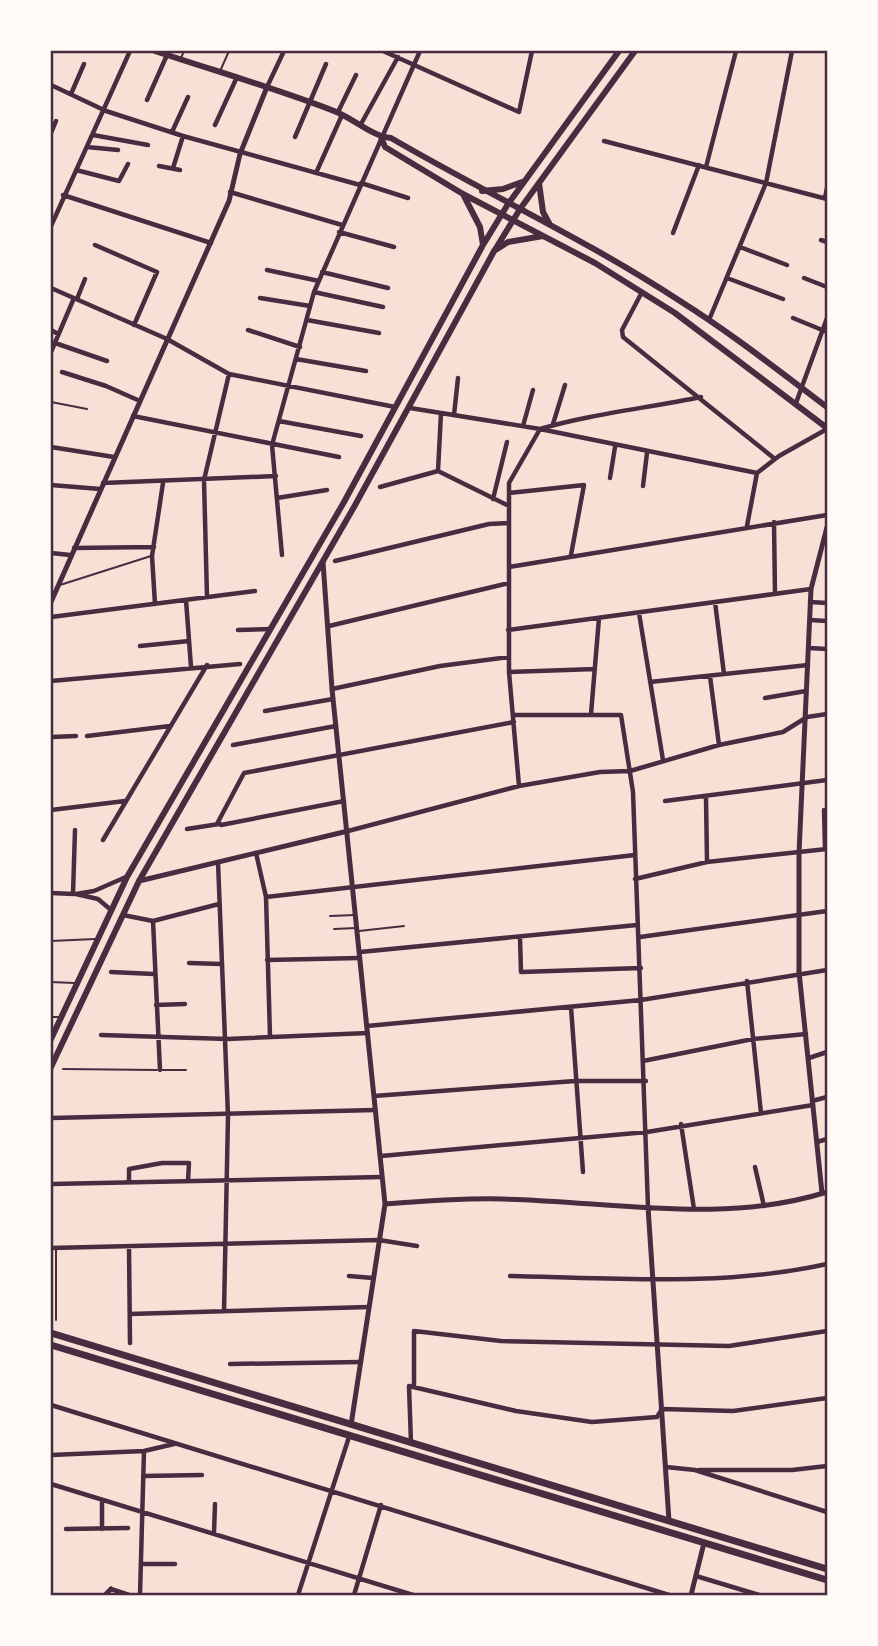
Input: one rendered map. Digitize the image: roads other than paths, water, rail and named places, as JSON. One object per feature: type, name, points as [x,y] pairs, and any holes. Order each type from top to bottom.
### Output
[{"type":"main road","points":[[155,51],[340,113],[381,137],[391,138],[672,296],[827,407]]},
{"type":"main road","points":[[51,1039],[127,877],[344,502],[483,245],[524,181],[619,51]]},
{"type":"main road","points":[[51,1067],[139,881],[410,408],[493,253],[512,220],[635,51]]},
{"type":"main road","points":[[381,137],[385,147],[463,194],[642,292],[827,428]]},
{"type":"main road","points":[[482,191],[503,189],[524,181]]},
{"type":"main road","points":[[539,183],[543,212],[550,225]]},
{"type":"main road","points":[[463,194],[473,209],[483,245]]},
{"type":"main road","points":[[493,253],[508,242],[525,237],[544,236]]},
{"type":"main road","points":[[344,502],[354,507]]},
{"type":"main road","points":[[51,1333],[827,1569]]},
{"type":"main road","points":[[51,1345],[827,1580]]},
{"type":"street","points":[[51,226],[63,195],[106,111],[130,51]]},
{"type":"street","points":[[51,602],[54,587],[211,243],[230,192],[240,154],[284,51]]},
{"type":"street","points":[[383,51],[519,112],[532,51]]},
{"type":"street","points":[[282,555],[272,445],[310,306],[342,225],[420,51]]},
{"type":"street","points":[[706,167],[736,51]]},
{"type":"street","points":[[709,321],[766,183],[792,51]]},
{"type":"street","points":[[147,100],[167,55]]},
{"type":"street","points":[[361,124],[398,57]]},
{"type":"street","points":[[71,94],[84,64]]},
{"type":"street","points":[[295,137],[326,64]]},
{"type":"street","points":[[316,173],[356,75]]},
{"type":"street","points":[[215,125],[237,77]]},
{"type":"street","points":[[51,85],[106,111],[240,154],[408,198]]},
{"type":"street","points":[[172,132],[188,97]]},
{"type":"street","points":[[51,133],[56,121]]},
{"type":"street","points":[[93,135],[148,145]]},
{"type":"street","points":[[173,169],[184,136]]},
{"type":"street","points":[[604,141],[826,198],[827,188]]},
{"type":"street","points":[[87,147],[118,150]]},
{"type":"street","points":[[75,170],[119,181],[128,164]]},
{"type":"street","points":[[159,166],[180,170]]},
{"type":"street","points":[[673,233],[699,166]]},
{"type":"street","points":[[230,192],[342,225]]},
{"type":"street","points":[[63,195],[211,243]]},
{"type":"street","points":[[339,232],[394,247]]},
{"type":"street","points":[[95,245],[157,272],[134,325]]},
{"type":"street","points":[[740,247],[787,265]]},
{"type":"street","points":[[267,271],[318,281]]},
{"type":"street","points":[[322,272],[388,288]]},
{"type":"street","points":[[727,278],[783,299]]},
{"type":"street","points":[[804,278],[827,287]]},
{"type":"street","points":[[51,352],[85,279]]},
{"type":"street","points":[[51,288],[167,339],[229,374],[396,407]]},
{"type":"street","points":[[314,292],[383,307]]},
{"type":"street","points":[[642,292],[622,334],[775,459]]},
{"type":"street","points":[[260,298],[310,306]]},
{"type":"street","points":[[793,318],[825,331]]},
{"type":"street","points":[[796,403],[825,331],[827,318]]},
{"type":"street","points":[[307,320],[379,333]]},
{"type":"street","points":[[248,330],[300,347]]},
{"type":"street","points":[[51,331],[58,334]]},
{"type":"street","points":[[55,343],[107,361]]},
{"type":"street","points":[[296,359],[366,370]]},
{"type":"street","points":[[62,372],[106,386],[140,401]]},
{"type":"street","points":[[206,597],[204,480],[229,374]]},
{"type":"street","points":[[454,415],[458,378]]},
{"type":"street","points":[[553,425],[565,384]]},
{"type":"street","points":[[523,426],[533,390]]},
{"type":"street","points":[[519,786],[509,672],[509,483],[540,429],[701,397]]},
{"type":"street","points":[[410,408],[540,429],[615,447],[757,473]]},
{"type":"street","points":[[438,471],[441,413]]},
{"type":"street","points":[[132,416],[339,457]]},
{"type":"street","points":[[279,421],[361,436]]},
{"type":"street","points":[[747,526],[757,473],[827,428]]},
{"type":"street","points":[[493,499],[506,442]]},
{"type":"street","points":[[51,447],[114,457]]},
{"type":"street","points":[[610,478],[615,447]]},
{"type":"street","points":[[643,486],[647,453]]},
{"type":"street","points":[[380,487],[438,471],[509,506]]},
{"type":"street","points":[[51,485],[101,486],[276,476]]},
{"type":"street","points":[[155,604],[152,556],[163,483]]},
{"type":"street","points":[[509,493],[584,485],[571,555]]},
{"type":"street","points":[[277,498],[327,490]]},
{"type":"street","points":[[509,567],[827,515]]},
{"type":"street","points":[[774,522],[775,594]]},
{"type":"street","points":[[335,561],[489,524],[509,523]]},
{"type":"street","points":[[385,1204],[502,1199],[694,1209],[764,1206],[825,1193],[799,972],[799,853],[811,589],[827,527]]},
{"type":"street","points":[[51,553],[154,547]]},
{"type":"street","points":[[323,562],[330,626],[332,689],[385,1204],[351,1425]]},
{"type":"street","points":[[817,563],[827,563]]},
{"type":"street","points":[[330,626],[509,583]]},
{"type":"street","points":[[509,631],[811,589]]},
{"type":"street","points":[[51,617],[255,591]]},
{"type":"street","points":[[186,600],[191,667]]},
{"type":"street","points":[[715,602],[724,674]]},
{"type":"street","points":[[810,602],[827,603]]},
{"type":"street","points":[[639,613],[663,760]]},
{"type":"street","points":[[591,714],[599,618]]},
{"type":"street","points":[[810,620],[827,621]]},
{"type":"street","points":[[238,630],[271,629]]},
{"type":"street","points":[[140,646],[189,641]]},
{"type":"street","points":[[809,648],[827,649]]},
{"type":"street","points":[[332,689],[440,666],[509,657]]},
{"type":"street","points":[[51,681],[240,664]]},
{"type":"street","points":[[103,840],[207,665]]},
{"type":"street","points":[[650,682],[808,665]]},
{"type":"street","points":[[509,672],[595,669]]},
{"type":"street","points":[[710,676],[719,745]]},
{"type":"street","points":[[765,698],[807,691]]},
{"type":"street","points":[[265,711],[333,699]]},
{"type":"street","points":[[139,881],[348,831],[519,786],[600,772],[630,771],[719,745],[783,732],[807,717],[827,713]]},
{"type":"street","points":[[513,715],[621,715],[630,771],[640,937],[648,1207],[669,1522]]},
{"type":"street","points":[[219,824],[242,775],[247,772],[514,722]]},
{"type":"street","points":[[87,736],[171,726]]},
{"type":"street","points":[[233,745],[336,726]]},
{"type":"street","points":[[51,737],[76,736]]},
{"type":"street","points":[[664,801],[706,798],[827,780]]},
{"type":"street","points":[[706,798],[707,862]]},
{"type":"street","points":[[51,810],[126,801]]},
{"type":"street","points":[[187,830],[344,801]]},
{"type":"street","points":[[635,878],[707,862],[826,849],[824,810]]},
{"type":"street","points":[[75,830],[75,894]]},
{"type":"street","points":[[256,853],[266,897],[270,1037]]},
{"type":"street","points":[[266,897],[635,855]]},
{"type":"street","points":[[218,862],[228,1116],[223,1311]]},
{"type":"street","points":[[75,894],[94,891],[127,877]]},
{"type":"street","points":[[51,893],[98,899],[111,910]]},
{"type":"street","points":[[122,915],[153,921],[219,904]]},
{"type":"street","points":[[640,937],[827,911]]},
{"type":"street","points":[[153,921],[160,1070]]},
{"type":"street","points":[[266,960],[360,956],[638,925]]},
{"type":"street","points":[[520,938],[521,972],[641,968]]},
{"type":"street","points":[[189,963],[221,964]]},
{"type":"street","points":[[367,1026],[641,1000],[799,972],[827,970]]},
{"type":"street","points":[[111,972],[154,974]]},
{"type":"street","points":[[747,981],[761,1113]]},
{"type":"street","points":[[156,1005],[185,1004]]},
{"type":"street","points":[[571,1007],[583,1172]]},
{"type":"street","points":[[101,1035],[227,1039],[368,1033]]},
{"type":"street","points":[[643,1062],[753,1039],[806,1034]]},
{"type":"street","points":[[808,1058],[827,1052]]},
{"type":"street","points":[[374,1096],[576,1082],[646,1081]]},
{"type":"street","points":[[381,1156],[647,1132],[813,1103],[827,1097]]},
{"type":"street","points":[[51,1118],[228,1116],[376,1110]]},
{"type":"street","points":[[681,1125],[694,1209]]},
{"type":"street","points":[[817,1142],[827,1139]]},
{"type":"street","points":[[129,1182],[129,1169],[162,1163],[189,1163],[188,1181]]},
{"type":"street","points":[[755,1167],[764,1206]]},
{"type":"street","points":[[51,1184],[382,1177]]},
{"type":"street","points":[[54,1248],[379,1240],[417,1246]]},
{"type":"street","points":[[129,1247],[130,1343]]},
{"type":"street","points":[[510,1276],[721,1280],[786,1273],[827,1264]]},
{"type":"street","points":[[349,1276],[373,1278]]},
{"type":"street","points":[[130,1314],[369,1307]]},
{"type":"street","points":[[411,1443],[414,1331],[501,1342],[729,1346],[827,1331]]},
{"type":"street","points":[[230,1364],[360,1362]]},
{"type":"street","points":[[411,1387],[516,1411],[592,1422],[657,1417],[662,1409]]},
{"type":"street","points":[[662,1409],[733,1411],[827,1398]]},
{"type":"street","points":[[51,1405],[668,1595]]},
{"type":"street","points":[[298,1595],[349,1437]]},
{"type":"street","points":[[51,1455],[144,1451],[175,1444]]},
{"type":"street","points":[[140,1595],[144,1451]]},
{"type":"street","points":[[666,1467],[695,1470],[792,1470],[827,1466]]},
{"type":"street","points":[[695,1470],[827,1512]]},
{"type":"street","points":[[143,1476],[202,1475]]},
{"type":"street","points":[[51,1484],[413,1595]]},
{"type":"street","points":[[102,1500],[102,1529]]},
{"type":"street","points":[[214,1533],[215,1504]]},
{"type":"street","points":[[354,1595],[381,1505]]},
{"type":"street","points":[[66,1529],[128,1528]]},
{"type":"street","points":[[691,1595],[704,1543]]},
{"type":"street","points":[[140,1564],[175,1564]]},
{"type":"street","points":[[695,1576],[759,1595]]},
{"type":"street","points":[[105,1595],[111,1589],[130,1595]]},
{"type":"lane","points":[[180,59],[184,51]]},
{"type":"lane","points":[[219,72],[229,51]]},
{"type":"lane","points":[[51,402],[87,409]]},
{"type":"lane","points":[[54,587],[152,556]]},
{"type":"lane","points":[[330,916],[356,915]]},
{"type":"lane","points":[[334,929],[404,926]]},
{"type":"lane","points":[[51,941],[98,939]]},
{"type":"lane","points":[[51,982],[77,983]]},
{"type":"lane","points":[[51,1017],[61,1017]]},
{"type":"lane","points":[[63,1069],[186,1070]]},
{"type":"lane","points":[[54,1248],[57,1320]]}]
